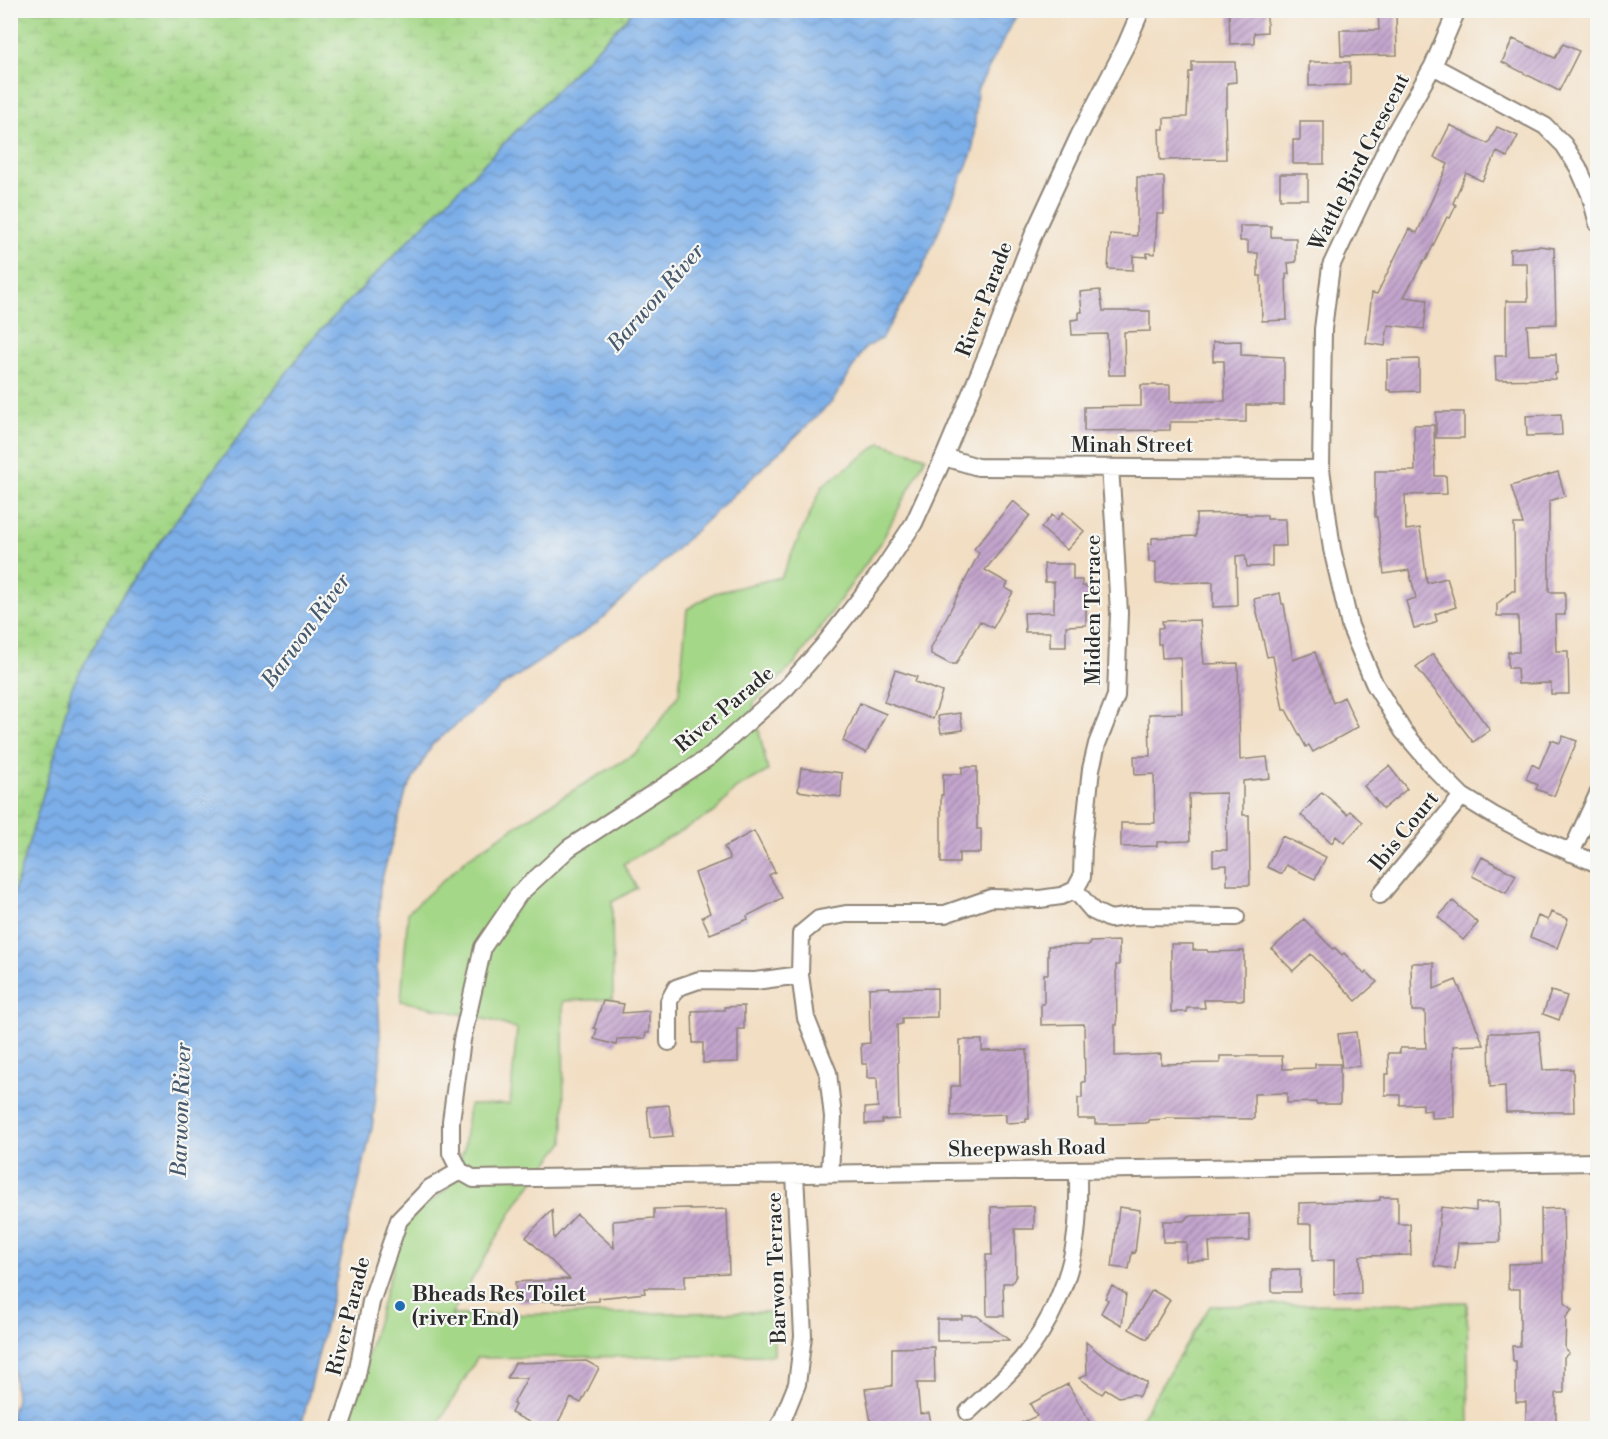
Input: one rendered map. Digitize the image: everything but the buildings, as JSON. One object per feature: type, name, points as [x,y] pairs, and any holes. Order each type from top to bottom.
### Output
[{"type":"street","name":"River Parade","points":[[340,1428],[356,1380],[371,1302],[399,1220],[430,1188],[460,1171],[451,1153],[451,1121],[462,1040],[483,947],[519,894],[569,848],[710,757],[787,687],[824,645],[884,568],[914,523],[944,458],[991,345],[1034,232],[1141,10]]},
{"type":"street","name":"Wattle Bird Crescent","points":[[1457,10],[1433,66],[1389,143],[1332,266],[1323,329],[1321,469],[1332,549],[1350,626],[1374,683],[1403,731],[1462,796],[1535,837],[1598,864]]},
{"type":"street","points":[[1433,66],[1545,126],[1564,145],[1578,167],[1590,194],[1598,224]]},
{"type":"street","name":"Minah Street","points":[[944,458],[978,467],[1321,469]]},
{"type":"street","name":"Midden Terrace","points":[[1075,890],[1082,877],[1083,843],[1091,769],[1097,744],[1116,696],[1119,613],[1110,468]]},
{"type":"street","points":[[1571,852],[1598,794]]},
{"type":"street","name":"Ibis Court","points":[[1380,895],[1462,796]]},
{"type":"street","points":[[830,1173],[833,1117],[828,1073],[806,1018],[800,975],[801,934],[819,919],[846,914],[945,914],[991,898],[1040,899],[1061,896],[1075,890],[1093,911],[1110,919],[1132,916],[1236,917]]},
{"type":"street","points":[[669,1042],[669,1001],[675,988],[699,980],[755,981],[800,975]]},
{"type":"street","name":"Sheepwash Road","points":[[460,1171],[474,1179],[1598,1162]]},
{"type":"street","points":[[969,1412],[1020,1361],[1039,1336],[1053,1310],[1069,1273],[1076,1237],[1078,1170]]},
{"type":"street","name":"Barwon Terrace","points":[[778,1428],[783,1421],[797,1384],[803,1336],[795,1174]]},
{"type":"green space","points":[[11,11],[632,11],[312,339],[119,600],[71,689],[56,751],[11,902]]},
{"type":"green space","points":[[881,443],[926,457],[880,544],[795,663],[753,704],[768,771],[735,789],[715,812],[623,864],[637,888],[612,902],[613,999],[563,1001],[564,1142],[519,1200],[451,1315],[773,1312],[774,1355],[477,1358],[436,1428],[343,1428],[365,1364],[406,1220],[447,1189],[464,1149],[469,1105],[510,1104],[517,1029],[493,1021],[401,1001],[408,912],[469,857],[544,808],[638,752],[679,694],[687,609],[715,593],[781,577],[823,485]]},
{"type":"green space","points":[[1467,1302],[1469,1428],[1135,1428],[1210,1306]]},
{"type":"water","name":"Barwon River","points":[[632,11],[1019,11],[977,90],[973,151],[918,279],[881,339],[865,348],[832,402],[598,623],[502,686],[432,745],[406,792],[380,886],[377,970],[381,1055],[372,1128],[301,1428],[11,1428],[11,1416],[16,1399],[10,1328],[11,902],[56,751],[71,689],[119,600],[312,339]]},
{"type":"place","name":"Bheads Res Toilet (river End)","points":[[400,1306]]}]
